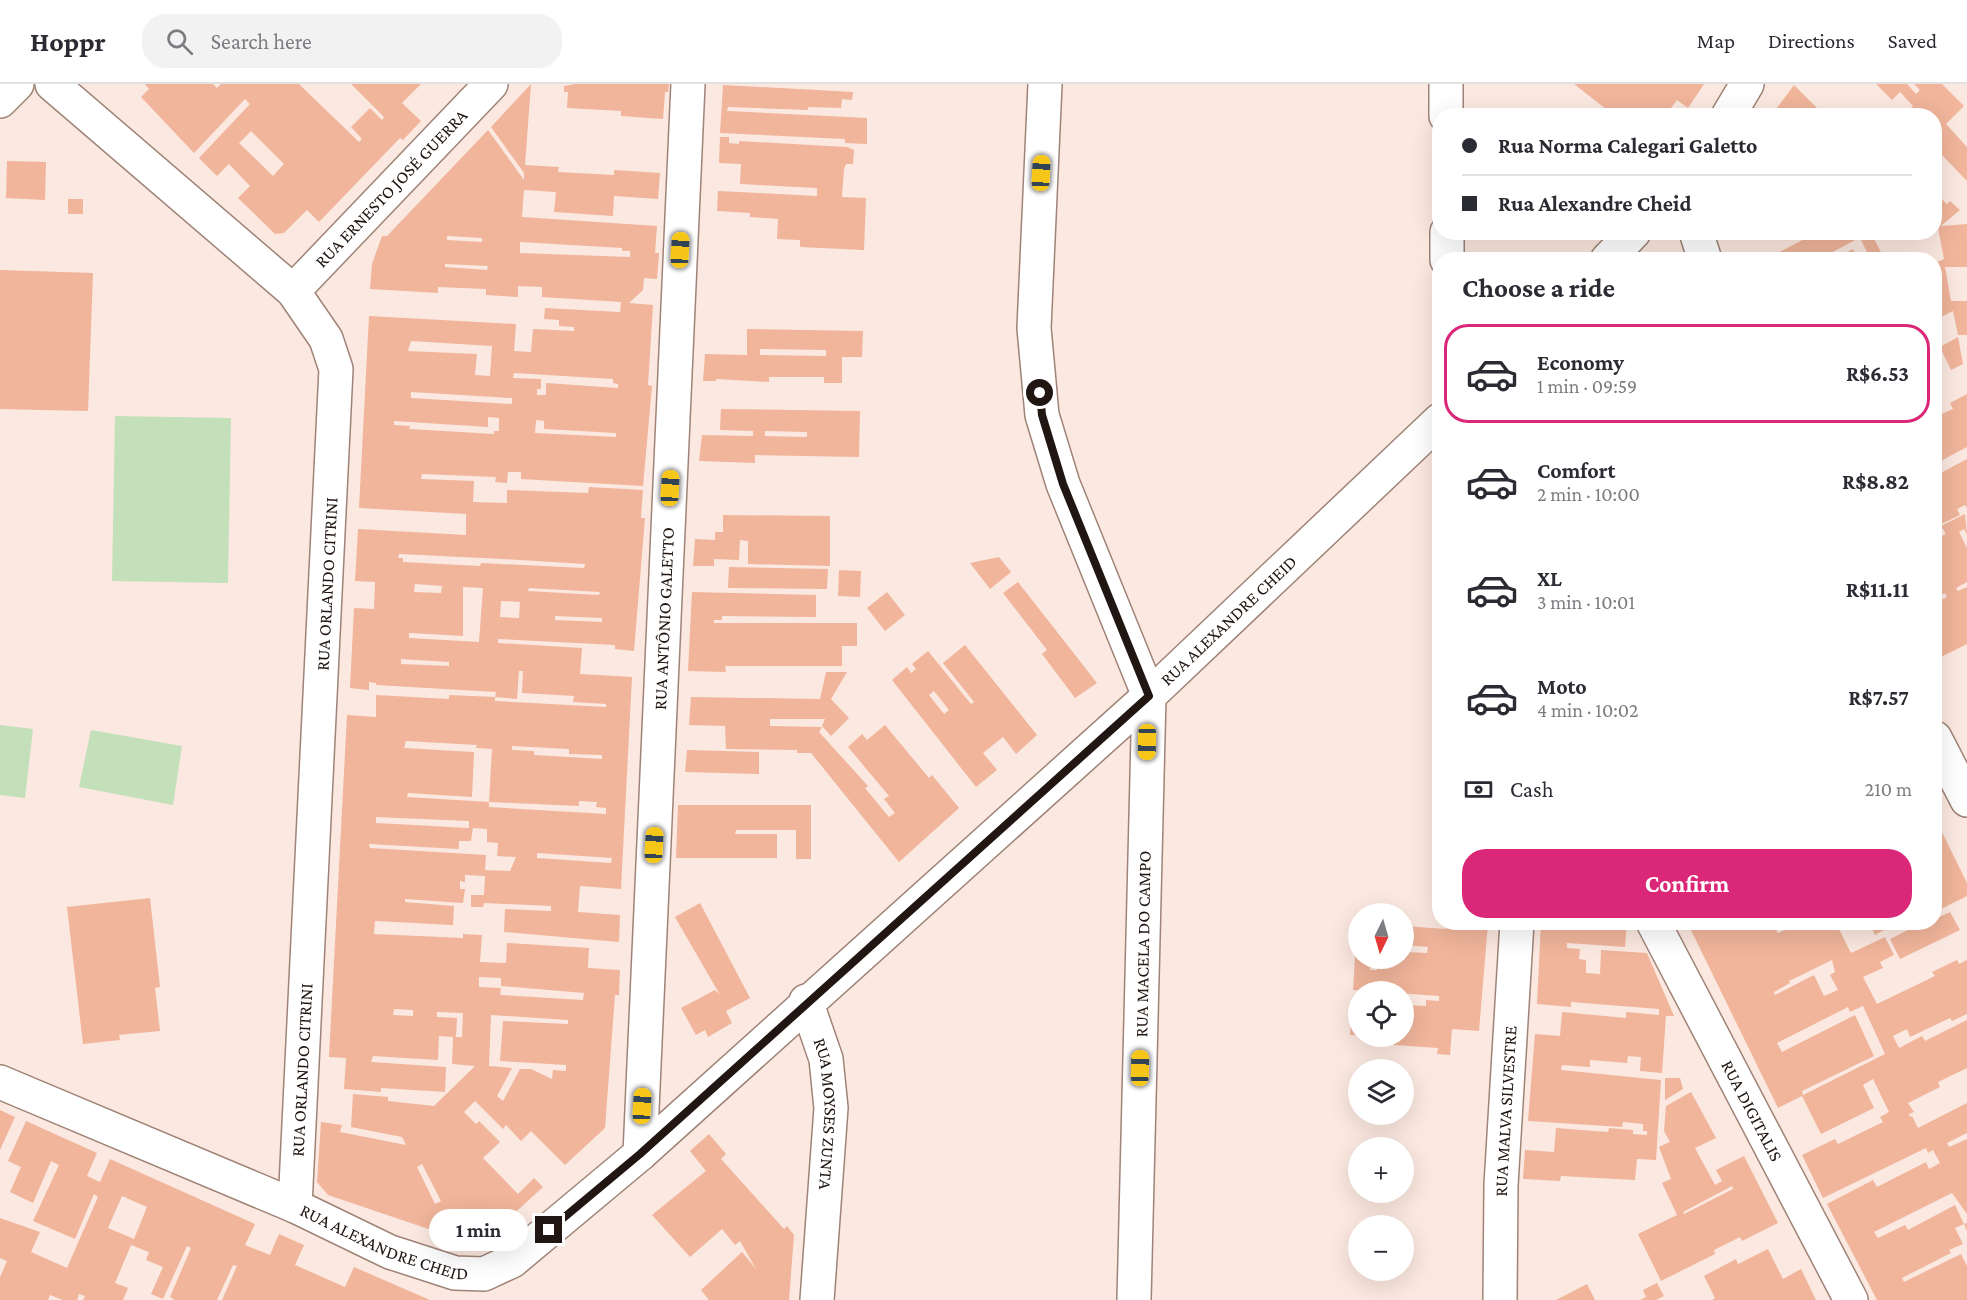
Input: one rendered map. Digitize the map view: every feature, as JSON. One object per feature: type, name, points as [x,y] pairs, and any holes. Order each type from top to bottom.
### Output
[{"type":"street","points":[[0,101],[17,84]]},
{"type":"street","name":"RUA ORLANDO CITRINI","points":[[52,84],[293,291],[326,339],[336,369],[337,403],[295,1206]]},
{"type":"street","name":"RUA ERNESTO JOSÉ GUERRA","points":[[293,291],[490,84]]},
{"type":"street","name":"RUA ANTÔNIO GALETTO","points":[[640,1154],[688,84]]},
{"type":"street","points":[[1045,84],[1034,328],[1042,415],[1063,484],[1149,696]]},
{"type":"street","points":[[1446,84],[1446,108]]},
{"type":"street","points":[[1733,108],[1747,84]]},
{"type":"street","points":[[1615,252],[1626,240]]},
{"type":"street","name":"RUA ALEXANDRE CHEID","points":[[0,1082],[295,1206],[390,1252],[455,1273],[484,1274],[512,1261],[640,1154],[806,1001],[1149,696],[1432,428]]},
{"type":"street","name":"RUA MACELA DO CAMPO","points":[[1134,1300],[1149,696]]},
{"type":"street","points":[[1942,752],[1967,800]]},
{"type":"street","name":"RUA MALVA SILVESTRE","points":[[1500,1300],[1501,1185],[1517,930]]},
{"type":"street","name":"RUA DIGITALIS","points":[[1657,930],[1851,1300]]},
{"type":"street","name":"RUA MOYSES ZUNTA","points":[[806,1001],[826,1059],[831,1108],[818,1300]]},
{"type":"green space","points":[[115,416],[231,418],[228,583],[112,581]]},
{"type":"green space","points":[[0,725],[33,729],[25,798],[0,795]]},
{"type":"green space","points":[[91,730],[182,746],[173,805],[79,787]]},
{"type":"building","points":[[145,84],[213,84],[217,88],[221,84],[299,84],[359,142],[362,139],[351,127],[370,108],[382,120],[384,117],[351,84],[421,84],[402,103],[421,121],[403,140],[400,138],[319,222],[307,210],[284,233],[275,234],[238,198],[250,186],[229,164],[217,176],[199,158],[250,104],[245,99],[194,153],[141,97],[149,89]],"holes":[[[251,131],[284,164],[273,176],[239,143]]]},
{"type":"building","points":[[531,84],[525,165],[559,167],[558,172],[614,175],[614,170],[660,173],[658,199],[614,196],[613,216],[554,212],[556,192],[524,190],[522,217],[657,226],[655,253],[659,253],[657,279],[644,278],[643,290],[629,303],[653,305],[648,385],[652,386],[643,486],[521,479],[521,472],[508,472],[507,483],[495,482],[496,477],[422,474],[421,479],[474,481],[473,502],[507,503],[507,490],[588,493],[589,487],[643,490],[641,518],[645,518],[634,651],[615,649],[615,645],[498,639],[498,643],[582,648],[580,674],[632,677],[621,889],[580,886],[578,912],[620,915],[619,942],[504,932],[505,909],[551,911],[551,906],[484,903],[483,907],[471,907],[471,895],[484,895],[485,876],[465,875],[465,882],[460,881],[460,889],[465,889],[463,903],[405,899],[405,902],[454,906],[453,925],[375,921],[374,934],[463,938],[463,934],[482,935],[480,962],[506,963],[507,943],[589,948],[588,968],[620,970],[619,995],[615,995],[605,1128],[565,1165],[531,1131],[521,1141],[506,1125],[503,1129],[475,1101],[464,1112],[476,1124],[479,1121],[500,1142],[483,1158],[518,1194],[534,1178],[543,1187],[496,1230],[477,1237],[452,1237],[328,1195],[317,1182],[321,1122],[342,1125],[340,1132],[406,1145],[402,1137],[351,1127],[353,1094],[388,1097],[388,1101],[434,1106],[475,1066],[452,1064],[453,1037],[439,1036],[438,1060],[373,1056],[371,1062],[446,1067],[445,1092],[381,1088],[381,1092],[344,1089],[346,1058],[329,1057],[347,715],[376,717],[376,695],[449,699],[449,695],[495,697],[496,692],[376,685],[376,683],[369,682],[369,690],[350,688],[354,608],[374,609],[375,582],[355,581],[358,529],[466,535],[466,514],[359,508],[369,316],[516,324],[514,351],[531,352],[533,329],[574,331],[574,327],[559,326],[559,320],[544,319],[545,308],[620,312],[621,302],[542,297],[542,287],[518,286],[518,297],[486,295],[486,289],[438,287],[438,293],[370,289],[372,264],[382,236],[387,236],[488,130],[524,180],[524,173],[491,127]],"holes":[[[447,236],[482,238],[482,242],[447,240]],[[520,242],[622,248],[622,251],[630,251],[630,257],[520,253]],[[445,264],[488,266],[487,270],[445,267]],[[411,341],[492,346],[490,376],[475,375],[477,354],[408,351]],[[514,373],[613,379],[613,383],[618,384],[618,388],[546,383],[546,395],[537,395],[537,389],[541,389],[541,379],[513,378]],[[411,392],[512,398],[512,404],[411,398]],[[488,417],[499,418],[499,431],[494,431],[494,434],[409,429],[410,426],[394,425],[394,421],[488,427]],[[536,420],[544,421],[544,429],[616,433],[616,437],[535,433]],[[399,554],[585,564],[584,568],[481,563],[480,566],[403,562],[403,558],[398,558]],[[415,584],[442,586],[441,593],[414,592]],[[463,587],[483,588],[479,642],[409,638],[409,633],[463,636]],[[529,588],[600,592],[599,595],[528,591]],[[501,601],[520,602],[519,618],[500,617]],[[555,616],[602,618],[602,622],[555,620]],[[401,659],[449,662],[449,666],[401,664]],[[519,671],[523,671],[522,693],[574,696],[573,702],[606,704],[606,707],[495,701],[495,697],[517,699]],[[406,741],[477,745],[476,748],[492,749],[489,802],[407,797],[408,793],[472,797],[474,752],[404,748]],[[512,746],[569,749],[569,754],[602,755],[602,759],[534,755],[534,751],[512,750]],[[579,801],[597,802],[596,807],[606,808],[606,814],[489,807],[489,802],[579,806]],[[376,817],[469,821],[469,828],[376,823]],[[473,828],[487,829],[487,842],[498,843],[497,856],[516,857],[510,871],[485,870],[486,855],[370,848],[369,844],[459,849],[459,841],[471,841]],[[537,853],[612,858],[611,863],[537,858]],[[479,977],[501,978],[501,986],[584,993],[583,1000],[500,995],[501,988],[479,987]],[[394,1009],[413,1010],[413,1016],[393,1015]],[[437,1012],[463,1013],[462,1037],[456,1037],[457,1018],[437,1017]],[[491,1015],[568,1020],[568,1024],[503,1021],[500,1061],[566,1065],[566,1071],[553,1070],[552,1079],[531,1069],[520,1069],[503,1101],[497,1096],[512,1068],[489,1066]],[[422,1164],[441,1201],[435,1204],[417,1167]]]},
{"type":"building","points":[[669,84],[668,92],[665,92],[663,119],[621,116],[621,111],[567,108],[568,92],[564,92],[564,86]]},
{"type":"building","points":[[1574,84],[1704,84],[1688,108],[1677,100],[1671,108],[1605,108]]},
{"type":"building","points":[[1876,84],[1907,84],[1916,94],[1920,90],[1914,84],[1942,84],[1964,106],[1946,124],[1967,147],[1967,181],[1942,155],[1942,108],[1911,108],[1913,106],[1900,92],[1892,100]]},
{"type":"building","points":[[723,85],[853,92],[852,100],[842,99],[841,108],[808,107],[808,110],[728,107],[727,111],[867,118],[867,144],[845,143],[845,139],[720,133]]},
{"type":"building","points":[[1794,85],[1817,108],[1777,108]]},
{"type":"building","points":[[720,137],[729,137],[729,143],[739,144],[739,141],[847,147],[854,150],[853,164],[846,164],[844,169],[842,197],[866,198],[864,250],[800,247],[800,240],[777,239],[778,219],[750,217],[750,213],[717,211],[718,191],[817,196],[817,188],[740,184],[741,164],[719,163]]},
{"type":"building","points":[[7,161],[46,162],[45,200],[6,198]]},
{"type":"building","points":[[68,199],[83,199],[83,214],[68,214]]},
{"type":"building","points":[[1942,199],[1947,204],[1950,201],[1960,210],[1942,225]]},
{"type":"building","points":[[1967,224],[1967,267],[1945,267],[1951,301],[1967,301],[1967,335],[1958,335],[1953,311],[1942,316],[1942,260],[1944,259],[1940,240],[1942,226]]},
{"type":"building","points":[[1803,240],[1855,240],[1833,252],[1779,252]]},
{"type":"building","points":[[1861,240],[1875,240],[1881,252],[1867,252]]},
{"type":"building","points":[[0,270],[93,273],[88,411],[0,409]]},
{"type":"building","points":[[747,329],[863,331],[862,357],[842,357],[842,383],[824,383],[824,377],[769,377],[769,382],[716,379],[716,381],[703,381],[705,354],[747,355]],"holes":[[[760,349],[826,350],[826,356],[760,355]]]},
{"type":"building","points":[[1958,337],[1963,364],[1951,370],[1942,351],[1942,346]]},
{"type":"building","points":[[1967,394],[1967,447],[1942,460],[1942,414],[1953,409],[1950,403]]},
{"type":"building","points":[[721,409],[860,411],[859,457],[755,455],[755,463],[699,461],[702,435],[753,436],[753,431],[720,430]],"holes":[[[765,431],[807,432],[807,437],[765,436]]]},
{"type":"building","points":[[1967,459],[1967,508],[1965,505],[1957,509],[1960,515],[1942,524],[1942,472]]},
{"type":"building","points":[[1965,514],[1967,535],[1964,529],[1959,532],[1967,548],[1967,582],[1956,588],[1958,591],[1967,587],[1967,644],[1942,656],[1942,600],[1947,597],[1945,593],[1942,594],[1942,536],[1946,534],[1942,526]]},
{"type":"building","points":[[723,515],[830,516],[830,566],[748,564],[748,541],[740,540],[739,560],[714,559],[714,566],[693,566],[695,539],[715,540],[715,532],[723,532]]},
{"type":"building","points":[[999,557],[1011,572],[990,589],[970,563]]},
{"type":"building","points":[[729,567],[828,569],[827,589],[728,588]]},
{"type":"building","points":[[839,570],[861,571],[860,597],[838,596]]},
{"type":"building","points":[[1018,582],[1097,683],[1075,698],[1042,654],[1047,650],[1003,593]]},
{"type":"building","points":[[692,592],[816,595],[816,617],[722,616],[722,620],[714,620],[714,623],[857,623],[857,646],[842,646],[842,666],[725,666],[726,672],[688,671]]},
{"type":"building","points":[[887,592],[905,615],[885,631],[867,608]]},
{"type":"building","points":[[965,645],[1037,735],[1016,754],[1003,737],[983,753],[997,770],[976,787],[892,680],[907,667],[911,673],[916,669],[912,664],[928,651],[971,704],[974,702],[943,663]],"holes":[[[934,691],[949,710],[944,714],[929,695]]]},
{"type":"building","points":[[826,672],[847,672],[831,699],[849,718],[831,736],[822,726],[825,719],[770,719],[770,726],[822,727],[819,732],[868,786],[865,788],[889,817],[895,813],[884,799],[889,796],[848,747],[862,734],[867,740],[885,725],[929,778],[932,775],[959,808],[899,862],[811,753],[797,753],[797,750],[726,749],[725,726],[689,725],[691,697],[820,699]]},
{"type":"building","points":[[687,750],[759,752],[759,774],[685,772]]},
{"type":"building","points":[[678,805],[811,805],[811,859],[796,859],[796,830],[736,830],[735,834],[777,834],[777,858],[676,858]]},
{"type":"building","points":[[1942,832],[1967,883],[1967,896],[1942,908]]},
{"type":"building","points":[[150,898],[160,987],[155,988],[160,1031],[119,1035],[120,1040],[83,1044],[67,907]]},
{"type":"building","points":[[700,903],[750,998],[726,1011],[732,1023],[708,1037],[705,1030],[696,1035],[681,1008],[715,990],[720,995],[675,917]]},
{"type":"building","points":[[1950,912],[1960,930],[1900,959],[1890,939],[1908,930],[1942,930],[1942,916]]},
{"type":"building","points":[[1414,927],[1432,928],[1432,930],[1487,930],[1479,1031],[1452,1029],[1450,1055],[1437,1054],[1438,1048],[1414,1046],[1414,1005],[1426,1006],[1426,1000],[1439,1001],[1439,996],[1414,994],[1414,981],[1354,981],[1354,969],[1414,969],[1414,952],[1427,953],[1428,947],[1414,946]]},
{"type":"building","points":[[1541,930],[1626,930],[1625,947],[1567,943],[1567,948],[1580,949],[1579,959],[1586,960],[1586,973],[1600,974],[1601,950],[1647,953],[1674,1016],[1666,1016],[1662,1073],[1640,1071],[1641,1057],[1628,1056],[1627,1063],[1590,1060],[1590,1067],[1562,1065],[1561,1070],[1661,1080],[1656,1160],[1637,1159],[1635,1180],[1561,1176],[1560,1181],[1523,1179],[1525,1150],[1554,1152],[1556,1128],[1608,1132],[1609,1128],[1633,1130],[1633,1134],[1647,1135],[1647,1131],[1643,1131],[1643,1124],[1623,1122],[1622,1127],[1528,1121],[1535,1034],[1560,1036],[1562,1012],[1626,1018],[1626,1012],[1659,1015],[1659,1009],[1571,1002],[1571,1007],[1537,1004]]},
{"type":"building","points":[[1691,930],[1776,930],[1778,933],[1785,930],[1840,930],[1851,953],[1885,937],[1894,955],[1880,962],[1883,968],[1863,977],[1877,1004],[1935,976],[1932,972],[1957,960],[1959,964],[1967,960],[1967,1014],[1952,1021],[1950,1018],[1910,1037],[1907,1029],[1893,1036],[1899,1048],[1922,1036],[1925,1041],[1967,1020],[1967,1068],[1938,1082],[1940,1087],[1908,1103],[1914,1112],[1909,1114],[1910,1117],[1912,1116],[1918,1128],[1967,1103],[1967,1133],[1947,1143],[1949,1147],[1967,1139],[1967,1214],[1952,1193],[1874,1232],[1878,1238],[1905,1225],[1908,1230],[1955,1205],[1964,1224],[1955,1228],[1963,1244],[1949,1250],[1951,1253],[1902,1278],[1904,1282],[1961,1254],[1967,1266],[1967,1300],[1877,1300],[1827,1204],[1873,1180],[1877,1187],[1926,1162],[1929,1169],[1940,1163],[1933,1150],[1928,1153],[1926,1148],[1823,1198],[1802,1155],[1835,1139],[1838,1144],[1883,1122],[1880,1117],[1889,1112],[1873,1079],[1863,1085],[1874,1108],[1821,1134],[1802,1096],[1778,1108]],"holes":[[[1832,960],[1835,972],[1830,975],[1838,990],[1824,996],[1814,975],[1775,995],[1774,992],[1790,983],[1789,981]],[[1863,1006],[1885,1054],[1803,1095],[1802,1091],[1874,1056],[1855,1015],[1782,1052],[1777,1043],[1848,1007],[1850,1012]]]},
{"type":"building","points":[[1873,930],[1884,930],[1875,935]]},
{"type":"building","points":[[1665,1078],[1680,1078],[1683,1089],[1665,1100]]},
{"type":"building","points":[[1691,1092],[1716,1138],[1695,1148],[1715,1185],[1722,1181],[1716,1170],[1744,1156],[1778,1223],[1742,1241],[1740,1237],[1714,1250],[1715,1254],[1661,1281],[1638,1234],[1677,1215],[1662,1183],[1671,1179],[1659,1147],[1670,1142],[1664,1131],[1666,1106]],"holes":[[[1732,1186],[1733,1189],[1684,1214],[1683,1212]]]},
{"type":"building","points":[[0,1110],[15,1117],[0,1150]]},
{"type":"building","points":[[26,1121],[97,1153],[87,1176],[100,1182],[110,1159],[255,1224],[245,1245],[270,1255],[279,1234],[304,1245],[295,1265],[345,1287],[354,1267],[430,1300],[222,1300],[237,1266],[233,1265],[217,1300],[175,1300],[170,1297],[191,1248],[187,1246],[163,1299],[151,1294],[163,1267],[146,1260],[149,1252],[131,1245],[115,1283],[128,1288],[123,1300],[83,1300],[85,1296],[79,1294],[77,1300],[63,1300],[50,1295],[48,1300],[0,1300],[0,1277],[7,1261],[0,1258],[0,1218],[40,1232],[31,1252],[67,1268],[98,1197],[94,1194],[75,1239],[33,1221],[59,1165],[51,1161],[33,1203],[10,1192],[21,1167],[8,1161]],"holes":[[[122,1196],[147,1207],[134,1239],[108,1228]]]},
{"type":"building","points":[[709,1134],[726,1154],[721,1159],[784,1229],[787,1226],[794,1235],[789,1300],[709,1300],[701,1290],[742,1252],[756,1269],[740,1241],[735,1245],[722,1229],[690,1257],[652,1215],[706,1171],[690,1151]]},
{"type":"building","points":[[1768,1249],[1783,1279],[1801,1269],[1816,1300],[1712,1300],[1715,1298],[1704,1276],[1736,1259],[1738,1264]]},
{"type":"building","points":[[1657,1283],[1664,1296],[1656,1300],[1640,1300],[1646,1297],[1643,1290]]},
{"type":"building","points":[[1587,1284],[1595,1300],[1556,1300]]},
{"type":"route","points":[[549,1230],[640,1154],[806,1001],[1149,696],[1063,484],[1042,415],[1040,393]]}]
